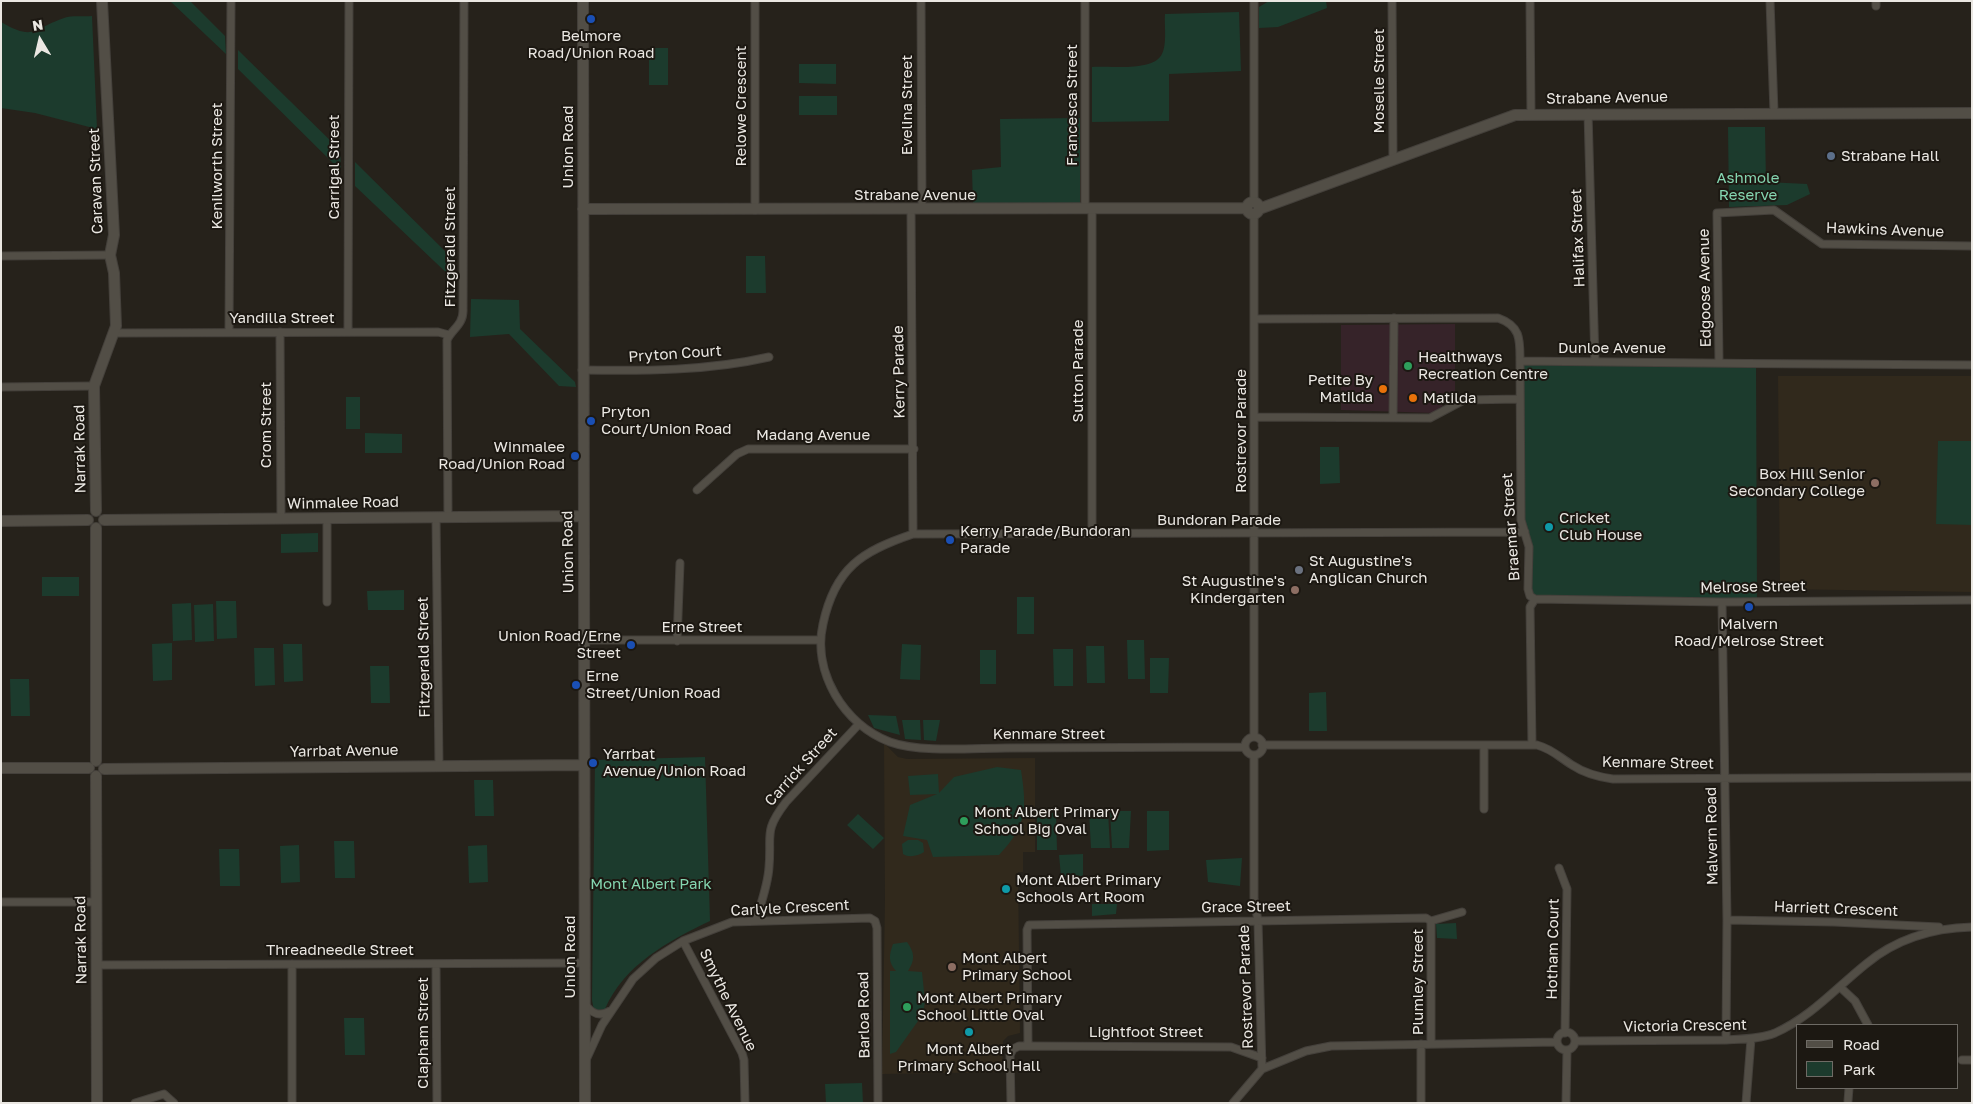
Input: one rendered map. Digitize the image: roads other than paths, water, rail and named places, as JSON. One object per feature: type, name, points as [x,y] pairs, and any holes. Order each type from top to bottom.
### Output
[{"type":"street","name":"Caravan Street","points":[[94,386],[115,332],[114,273],[110,255],[114,235],[102,1]]},
{"type":"street","name":"Kenilworth Street","points":[[229,331],[231,1]]},
{"type":"street","name":"Carrigal Street","points":[[348,332],[349,1]]},
{"type":"street","name":"Fitzgerald Street","points":[[448,517],[447,340],[449,335],[460,325],[463,311],[464,1]]},
{"type":"street","name":"Union Road","points":[[583,1],[582,516],[585,1103]]},
{"type":"street","name":"Relowe Crescent","points":[[755,1],[755,210]]},
{"type":"street","name":"Evelina Street","points":[[916,209],[920,1]]},
{"type":"street","name":"Francesca Street","points":[[1086,1],[1089,209]]},
{"type":"street","name":"Rostrevor Parade","points":[[1254,1],[1254,738]]},
{"type":"street","name":"Moselle Street","points":[[1392,1],[1393,160]]},
{"type":"street","points":[[1530,1],[1531,114]]},
{"type":"street","points":[[1770,1],[1774,112]]},
{"type":"street","name":"Strabane Avenue","points":[[583,209],[1254,208],[1515,115],[1774,112],[1972,113]]},
{"type":"street","name":"Halifax Street","points":[[1588,113],[1595,362]]},
{"type":"street","name":"Kerry Parade","points":[[913,534],[916,209]]},
{"type":"street","name":"Sutton Parade","points":[[1089,209],[1092,534]]},
{"type":"street","name":"Hawkins Avenue","points":[[1717,213],[1774,210],[1822,244],[1972,246]]},
{"type":"street","name":"Edgoose Avenue","points":[[1717,213],[1719,362]]},
{"type":"street","points":[[1,256],[110,255]]},
{"type":"street","points":[[1393,418],[1394,318]]},
{"type":"street","points":[[1255,319],[1498,318],[1510,322],[1520,338],[1520,361]]},
{"type":"street","name":"Yandilla Street","points":[[115,332],[445,332],[449,335]]},
{"type":"street","name":"Crom Street","points":[[280,332],[280,518]]},
{"type":"street","name":"Pryton Court","points":[[582,370],[654,371],[747,362],[770,357]]},
{"type":"street","name":"Dunloe Avenue","points":[[1520,361],[1719,362],[1765,365],[1972,365]]},
{"type":"street","name":"Braemar Street","points":[[1520,361],[1521,520],[1529,547],[1528,589],[1530,596],[1535,599],[1530,607],[1532,745]]},
{"type":"street","points":[[1,387],[94,386]]},
{"type":"street","name":"Narrak Road","points":[[94,386],[96,511]]},
{"type":"street","points":[[1255,417],[1430,418],[1464,400],[1519,399]]},
{"type":"street","name":"Madang Avenue","points":[[697,490],[737,454],[748,450],[914,449]]},
{"type":"street","points":[[96,511],[102,515],[100,524],[91,526],[88,520],[90,514],[96,511]]},
{"type":"street","name":"Winmalee Road","points":[[100,524],[280,518],[582,516]]},
{"type":"street","name":"Fitzgerald Street","points":[[436,517],[439,766]]},
{"type":"street","points":[[326,518],[327,602]]},
{"type":"street","points":[[1,521],[88,520]]},
{"type":"street","name":"Narrak Road","points":[[98,1103],[95,902],[100,524]]},
{"type":"street","name":"Bundoran Parade","points":[[913,534],[1525,532]]},
{"type":"street","points":[[820,640],[829,601],[834,588],[846,572],[868,552],[913,534]]},
{"type":"street","points":[[677,641],[680,563]]},
{"type":"street","name":"Melrose Street","points":[[1535,599],[1722,602],[1972,600]]},
{"type":"street","name":"Malvern Road","points":[[1722,602],[1727,920],[1726,1040]]},
{"type":"street","name":"Erne Street","points":[[584,640],[820,640]]},
{"type":"street","name":"Kenmare Street","points":[[820,640],[825,671],[835,696],[859,724],[890,742],[942,748],[1245,747]]},
{"type":"street","name":"Carrick Street","points":[[756,920],[769,868],[769,831],[775,816],[859,724]]},
{"type":"street","points":[[1254,738],[1260,740],[1262,745],[1260,752],[1254,755],[1248,752],[1245,747],[1247,741],[1254,738]]},
{"type":"street","name":"Kenmare Street","points":[[1262,745],[1532,745],[1549,748],[1572,765],[1599,778],[1972,777]]},
{"type":"street","points":[[1484,746],[1484,809]]},
{"type":"street","name":"Rostrevor Parade","points":[[1254,755],[1254,898],[1258,921],[1262,1069]]},
{"type":"street","name":"Yarrbat Avenue","points":[[1,768],[584,765]]},
{"type":"street","name":"Hotham Court","points":[[1559,868],[1567,889],[1565,1033]]},
{"type":"street","points":[[1,902],[95,902]]},
{"type":"street","name":"Grace Street","points":[[1028,1046],[1027,930],[1029,925],[1426,918],[1431,921],[1462,912]]},
{"type":"street","name":"Carlyle Crescent","points":[[584,1065],[596,1036],[610,1011],[633,979],[656,958],[683,941],[732,922],[756,920],[870,918],[875,921],[877,928]]},
{"type":"street","name":"Harriett Crescent","points":[[1727,920],[1834,922],[1944,928]]},
{"type":"street","name":"Plumley Street","points":[[1431,921],[1431,1043]]},
{"type":"street","name":"Victoria Crescent","points":[[1575,1041],[1726,1040],[1751,1039],[1774,1034],[1808,1016],[1867,963],[1900,942],[1944,928],[1972,927]]},
{"type":"street","name":"Barloa Road","points":[[877,928],[878,1103]]},
{"type":"street","name":"Smythe Avenue","points":[[683,941],[742,1053],[744,1060],[745,1103]]},
{"type":"street","name":"Threadneedle Street","points":[[96,965],[585,963]]},
{"type":"street","points":[[292,964],[292,1103]]},
{"type":"street","name":"Clapham Street","points":[[436,964],[437,1103]]},
{"type":"street","points":[[1840,987],[1855,1001],[1867,1024]]},
{"type":"street","points":[[585,1004],[596,1014],[603,1015],[610,1011]]},
{"type":"street","points":[[1565,1033],[1572,1035],[1575,1041],[1573,1047],[1567,1050],[1561,1048],[1558,1042],[1559,1036],[1565,1033]]},
{"type":"street","points":[[1746,1103],[1751,1039]]},
{"type":"street","points":[[1233,1103],[1262,1069],[1306,1051],[1331,1046],[1558,1042]]},
{"type":"street","points":[[1421,1044],[1421,1103]]},
{"type":"street","points":[[1011,1103],[1010,1055],[1019,1046],[1028,1046]]},
{"type":"street","name":"Lightfoot Street","points":[[1028,1046],[1230,1047],[1262,1058]]},
{"type":"street","points":[[1566,1103],[1567,1050]]},
{"type":"street","points":[[1962,1060],[1972,1060]]},
{"type":"street","points":[[1848,1101],[1849,1089]]},
{"type":"street","points":[[136,1103],[164,1094],[174,1103]]},
{"type":"place","name":"Belmore Road/Union Road","points":[[591,19]]},
{"type":"place","name":"Strabane Hall","points":[[1831,156]]},
{"type":"place","name":"Healthways Recreation Centre","points":[[1408,366]]},
{"type":"place","name":"Petite By Matilda","points":[[1383,389]]},
{"type":"place","name":"Matilda","points":[[1413,398]]},
{"type":"place","name":"Pryton Court/Union Road","points":[[591,421]]},
{"type":"place","name":"Winmalee Road/Union Road","points":[[575,456]]},
{"type":"place","name":"Box Hill Senior Secondary College","points":[[1875,483]]},
{"type":"place","name":"Cricket Club House","points":[[1549,527]]},
{"type":"place","name":"Kerry Parade/Bundoran Parade","points":[[950,540]]},
{"type":"place","name":"St Augustine's Anglican Church","points":[[1299,570]]},
{"type":"place","name":"St Augustine's Kindergarten","points":[[1295,590]]},
{"type":"place","name":"Malvern Road/Melrose Street","points":[[1749,607]]},
{"type":"place","name":"Union Road/Erne Street","points":[[631,645]]},
{"type":"place","name":"Erne Street/Union Road","points":[[576,685]]},
{"type":"place","name":"Yarrbat Avenue/Union Road","points":[[593,763]]},
{"type":"place","name":"Mont Albert Primary School Big Oval","points":[[964,821]]},
{"type":"place","name":"Mont Albert Primary Schools Art Room","points":[[1006,889]]},
{"type":"place","name":"Mont Albert Primary School","points":[[952,967]]},
{"type":"place","name":"Mont Albert Primary School Little Oval","points":[[907,1007]]},
{"type":"place","name":"Mont Albert Primary School Hall","points":[[969,1032]]},
{"type":"park label","name":"Ashmole Reserve","points":[[1748,186]]},
{"type":"park label","name":"Mont Albert Park","points":[[651,884]]}]
